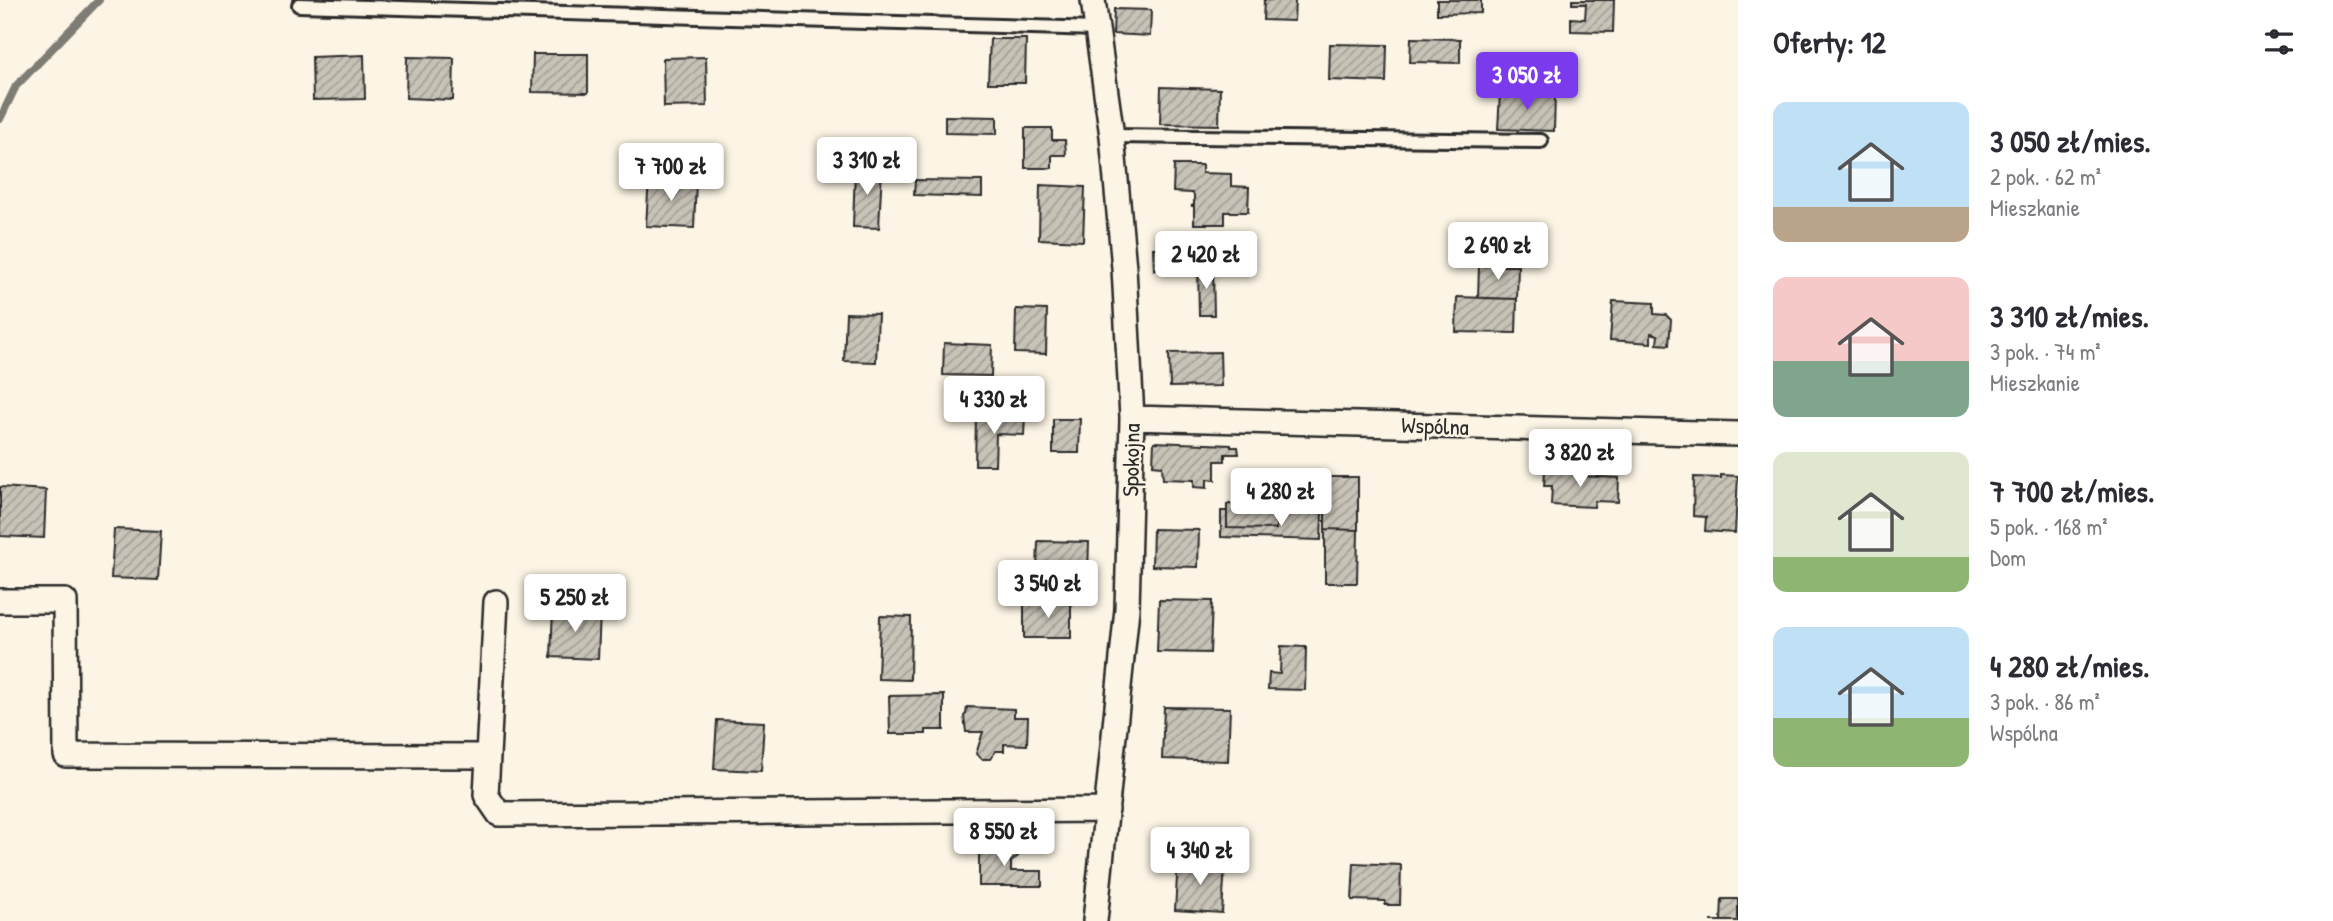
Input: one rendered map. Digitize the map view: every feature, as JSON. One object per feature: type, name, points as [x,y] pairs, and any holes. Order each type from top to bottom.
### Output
[{"type":"street","name":"Spokojna","points":[[1093,0],[1112,136],[1124,268],[1132,418],[1127,609],[1095,921]]},
{"type":"street","name":"Wspólna","points":[[1132,418],[1738,434]]},
{"type":"street","points":[[0,601],[65,601],[66,755],[487,756]]},
{"type":"street","points":[[496,602],[486,795],[499,814],[1107,810]]},
{"type":"lane","points":[[299,5],[1097,29]]},
{"type":"lane","points":[[1112,136],[1541,141]]},
{"type":"building","points":[[1264,0],[1295,0],[1294,21],[1263,20]]},
{"type":"building","points":[[1437,0],[1481,0],[1481,13],[1437,14]]},
{"type":"building","points":[[1572,0],[1614,0],[1613,32],[1571,31],[1571,18],[1585,19],[1586,4],[1572,4]]},
{"type":"building","points":[[1114,9],[1151,10],[1150,36],[1113,34]]},
{"type":"building","points":[[1411,38],[1460,39],[1460,63],[1410,62]]},
{"type":"building","points":[[990,39],[1026,39],[1025,83],[988,83]]},
{"type":"building","points":[[1330,44],[1387,45],[1386,82],[1329,80]]},
{"type":"building","points":[[533,54],[588,54],[588,93],[532,92]]},
{"type":"building","points":[[364,55],[365,99],[313,100],[312,57]]},
{"type":"building","points":[[407,57],[454,58],[453,100],[406,98]]},
{"type":"building","points":[[706,57],[707,106],[664,107],[663,58]]},
{"type":"building","points":[[1161,87],[1220,89],[1219,125],[1160,124]]},
{"type":"building","points":[[1500,93],[1555,95],[1554,131],[1498,129]]},
{"type":"building","points":[[945,116],[997,117],[997,134],[945,133]]},
{"type":"building","points":[[1025,128],[1052,128],[1052,140],[1065,140],[1066,155],[1052,155],[1052,168],[1025,168]]},
{"type":"building","points":[[1174,165],[1202,165],[1202,173],[1231,174],[1231,186],[1249,187],[1248,212],[1225,212],[1225,224],[1194,224],[1194,206],[1191,206],[1194,205],[1194,195],[1173,192]]},
{"type":"building","points":[[855,167],[882,168],[879,228],[853,227]]},
{"type":"building","points":[[649,177],[696,180],[694,228],[646,226]]},
{"type":"building","points":[[915,180],[982,181],[982,197],[914,195]]},
{"type":"building","points":[[1040,185],[1085,187],[1083,241],[1039,239]]},
{"type":"building","points":[[1181,247],[1182,269],[1154,270],[1153,248]]},
{"type":"building","points":[[1479,266],[1518,266],[1517,299],[1478,298]]},
{"type":"building","points":[[1198,267],[1213,267],[1214,315],[1199,315]]},
{"type":"building","points":[[1457,297],[1517,299],[1516,333],[1456,332]]},
{"type":"building","points":[[1613,301],[1654,303],[1654,314],[1666,315],[1671,320],[1669,345],[1657,344],[1658,335],[1651,333],[1651,343],[1610,340]]},
{"type":"building","points":[[1016,309],[1047,310],[1046,354],[1015,353]]},
{"type":"building","points":[[846,313],[878,314],[876,362],[844,361]]},
{"type":"building","points":[[944,343],[992,345],[991,376],[943,375]]},
{"type":"building","points":[[1220,352],[1221,386],[1170,387],[1169,353]]},
{"type":"building","points":[[976,417],[1025,417],[1024,435],[996,434],[995,465],[975,465]]},
{"type":"building","points":[[1053,419],[1080,419],[1079,453],[1053,453]]},
{"type":"building","points":[[1154,442],[1231,445],[1238,447],[1239,454],[1225,454],[1225,461],[1215,461],[1215,480],[1207,479],[1207,488],[1194,487],[1194,480],[1163,479],[1162,466],[1153,465]]},
{"type":"building","points":[[1545,470],[1581,471],[1581,476],[1619,478],[1618,502],[1595,501],[1594,507],[1551,505],[1552,486],[1544,486]]},
{"type":"building","points":[[1721,475],[1738,476],[1735,533],[1705,531],[1706,517],[1693,516],[1694,477],[1721,478]]},
{"type":"building","points":[[1325,477],[1358,477],[1358,530],[1325,529]]},
{"type":"building","points":[[0,487],[46,490],[44,538],[0,536]]},
{"type":"building","points":[[1227,504],[1276,505],[1276,529],[1227,528]]},
{"type":"building","points":[[1221,511],[1227,511],[1227,528],[1276,529],[1276,512],[1322,513],[1321,540],[1221,537]]},
{"type":"building","points":[[114,529],[161,531],[158,580],[111,578]]},
{"type":"building","points":[[1153,529],[1199,530],[1198,567],[1152,566]]},
{"type":"building","points":[[1325,529],[1358,530],[1357,583],[1325,583]]},
{"type":"building","points":[[1038,541],[1089,542],[1088,572],[1037,571]]},
{"type":"building","points":[[1159,600],[1212,601],[1210,653],[1157,652]]},
{"type":"building","points":[[1024,602],[1071,602],[1071,638],[1024,638]]},
{"type":"building","points":[[553,608],[600,611],[598,659],[551,657]]},
{"type":"building","points":[[880,616],[911,617],[910,680],[878,679]]},
{"type":"building","points":[[1281,646],[1306,647],[1305,690],[1268,689],[1269,673],[1280,674]]},
{"type":"building","points":[[944,695],[944,730],[926,730],[926,734],[890,734],[889,696]]},
{"type":"building","points":[[967,707],[1014,709],[1014,717],[1028,717],[1027,745],[1004,744],[1004,751],[996,751],[990,759],[982,759],[976,754],[983,732],[966,732],[964,716]]},
{"type":"building","points":[[1164,707],[1230,708],[1228,761],[1162,759]]},
{"type":"building","points":[[717,720],[764,722],[761,771],[714,769]]},
{"type":"building","points":[[979,844],[1018,844],[1018,856],[1011,862],[1011,871],[1042,871],[1042,886],[979,886]]},
{"type":"building","points":[[1178,861],[1225,864],[1222,913],[1175,910]]},
{"type":"building","points":[[1354,863],[1401,865],[1400,905],[1385,905],[1385,901],[1352,900]]},
{"type":"building","points":[[1722,899],[1738,899],[1738,921],[1721,921]]},
{"type":"waterway","points":[[0,119],[16,86],[99,0]]}]
